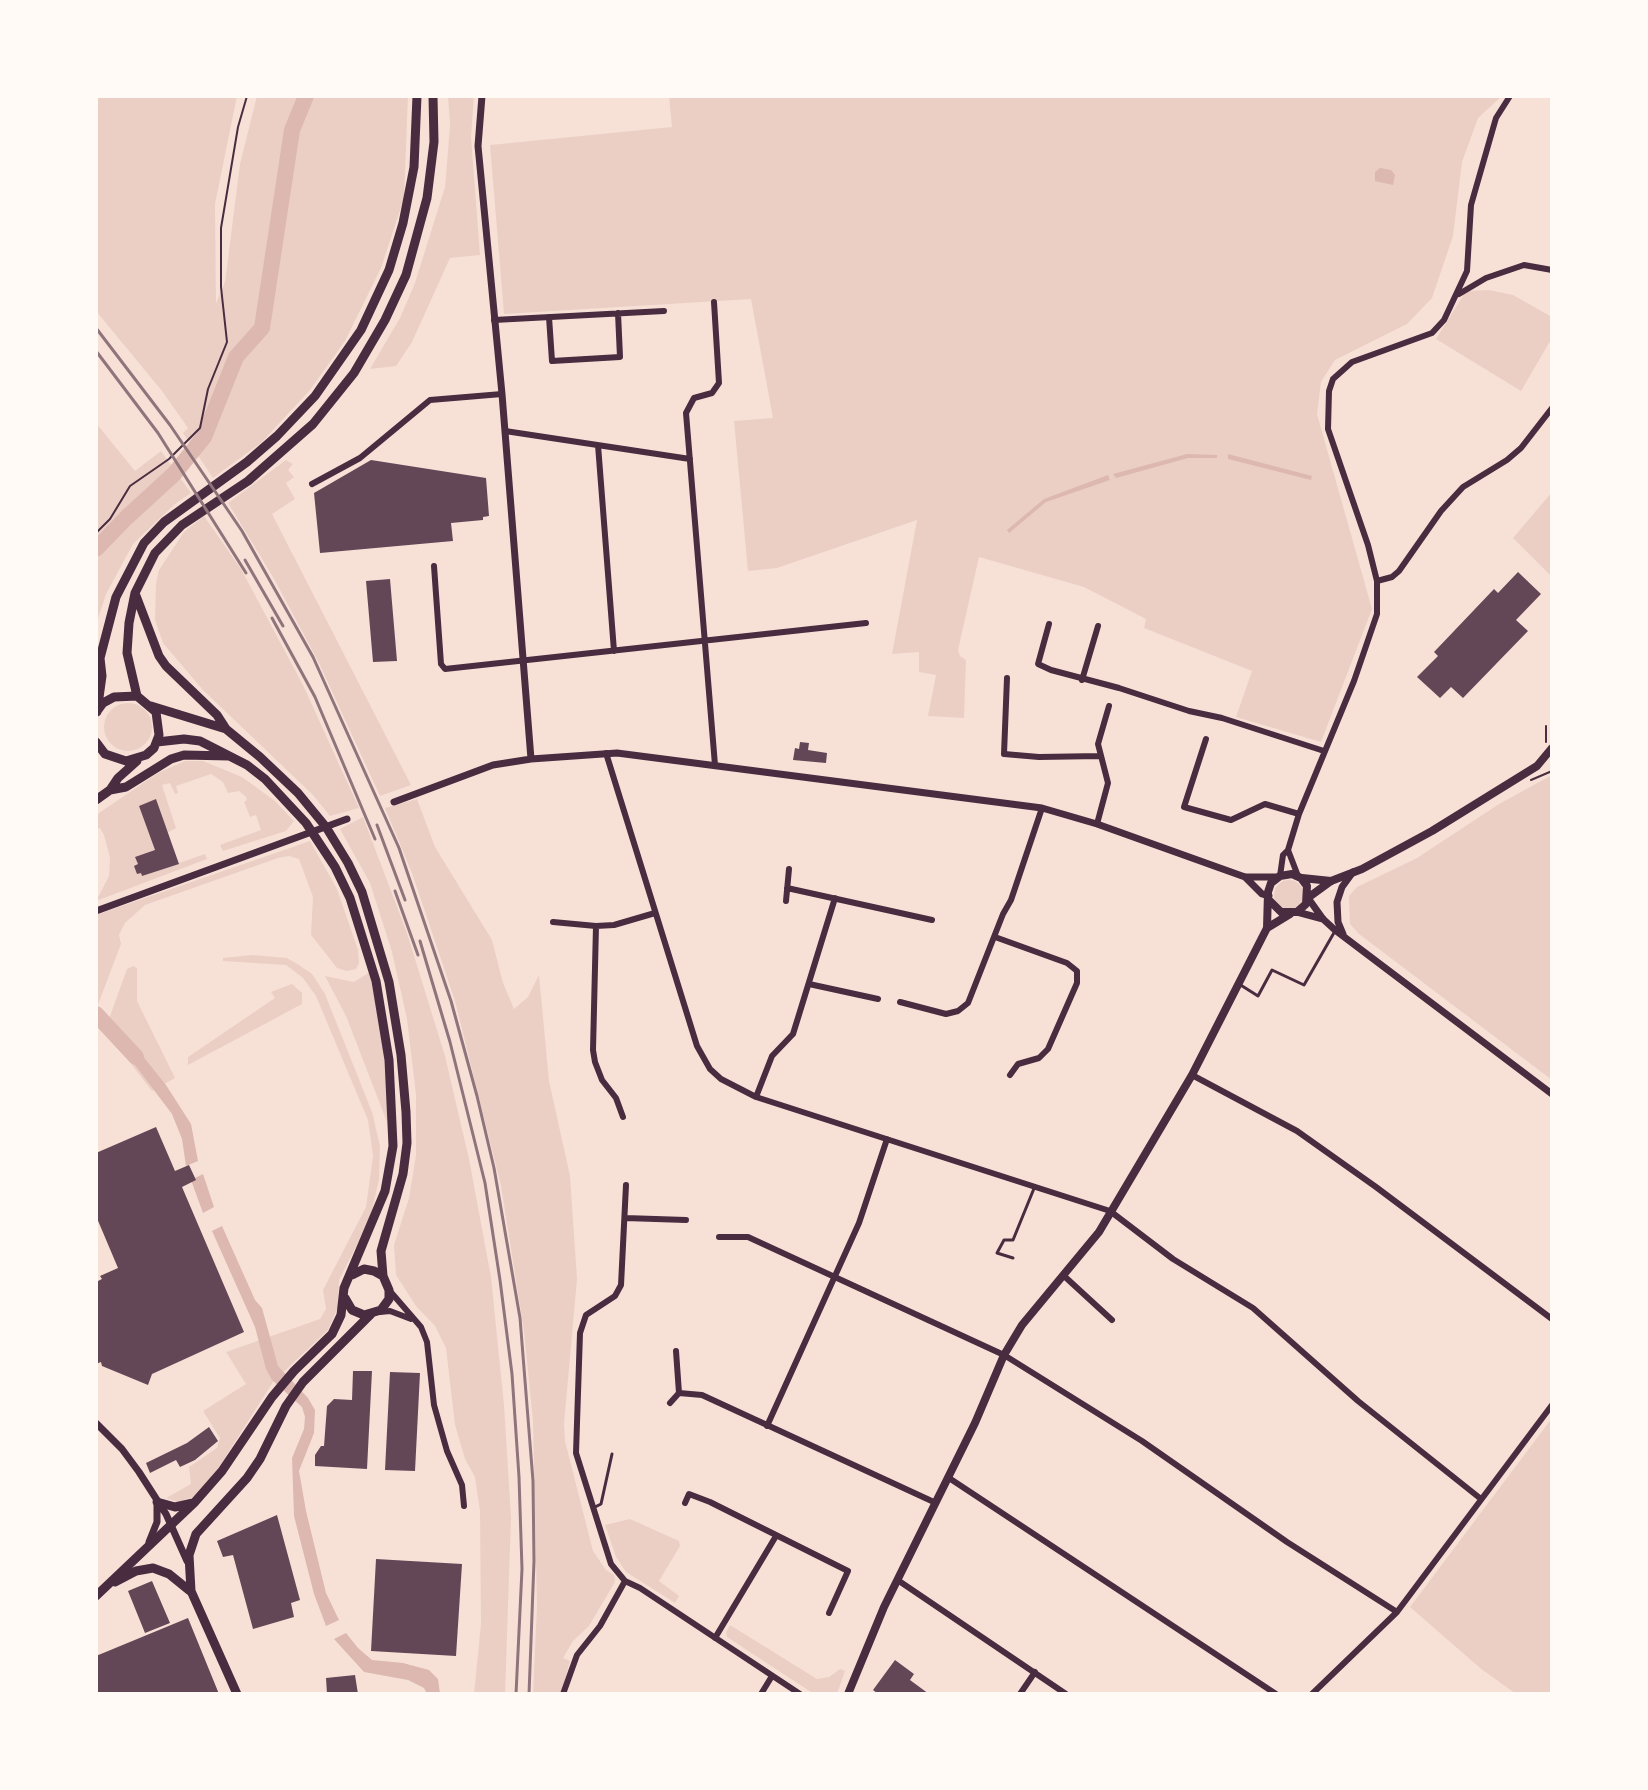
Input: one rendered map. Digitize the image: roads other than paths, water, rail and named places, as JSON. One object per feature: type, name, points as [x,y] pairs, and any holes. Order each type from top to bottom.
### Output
[{"type":"main road","points":[[96,713],[102,676],[98,661],[116,597],[144,543],[164,522],[247,462],[277,436],[315,396],[361,330],[386,277],[403,223],[414,167],[417,96]]},
{"type":"main road","points":[[137,696],[127,653],[129,623],[135,593],[148,564],[168,537],[182,525],[248,481],[295,443],[330,405],[367,353],[398,294],[415,246],[431,169],[433,96]]},
{"type":"main road","points":[[135,593],[159,656],[166,666],[217,715],[226,729],[298,793],[326,827],[348,863],[369,910],[386,968],[405,1087],[407,1143],[401,1182],[381,1251],[383,1276],[389,1290],[386,1305],[303,1382],[286,1406],[253,1468],[198,1532],[189,1555],[191,1591],[237,1694]]},
{"type":"main road","points":[[96,713],[103,703],[114,697],[137,696],[151,706],[226,729]]},
{"type":"main road","points":[[96,800],[154,748],[159,724],[151,706]]},
{"type":"main road","points":[[96,1596],[194,1503],[222,1471],[291,1373],[332,1334],[341,1315],[344,1288],[385,1191],[393,1146],[389,1060],[376,981],[350,898],[335,867],[290,804],[265,779],[231,755],[192,739],[157,742]]},
{"type":"main road","points":[[96,743],[105,754],[115,759],[139,759]]},
{"type":"main road","points":[[1537,766],[1548,748]]},
{"type":"main road","points":[[110,790],[126,787],[171,759],[184,755],[231,755]]},
{"type":"main road","points":[[1267,928],[1302,909],[1308,897],[1331,881],[1432,831],[1537,766],[1552,764]]},
{"type":"main road","points":[[848,1694],[878,1619],[949,1478],[1004,1355],[1022,1325],[1099,1232],[1192,1075],[1267,928],[1269,887],[1278,876],[1331,881]]},
{"type":"main road","points":[[1299,877],[1307,886],[1308,897]]},
{"type":"main road","points":[[1269,898],[1281,912],[1295,913]]},
{"type":"main road","points":[[352,1275],[364,1269],[383,1276]]},
{"type":"main road","points":[[344,1296],[352,1310],[364,1315],[374,1313]]},
{"type":"main road","points":[[157,1502],[175,1507],[194,1503]]},
{"type":"main road","points":[[105,1587],[136,1571],[153,1568],[169,1574],[191,1591]]},
{"type":"street","points":[[482,96],[478,146],[502,394],[531,759]]},
{"type":"street","points":[[394,802],[483,768],[531,759],[606,753],[1042,808],[1097,824],[1245,877],[1278,876],[1283,855],[1288,850],[1299,814],[1354,681],[1377,614],[1377,581],[1368,545],[1328,429],[1329,391],[1333,379],[1352,362],[1432,333],[1444,320],[1459,294],[1467,271],[1471,205],[1496,118],[1510,96]]},
{"type":"street","points":[[1459,294],[1486,278],[1524,265],[1552,270]]},
{"type":"street","points":[[714,302],[720,378],[712,393],[694,398],[688,406],[715,765]]},
{"type":"street","points":[[494,320],[664,311]]},
{"type":"street","points":[[549,317],[552,361],[620,357],[618,313]]},
{"type":"street","points":[[312,484],[360,458],[430,400],[502,394]]},
{"type":"street","points":[[1377,581],[1392,577],[1399,571],[1441,511],[1463,487],[1521,448],[1552,408]]},
{"type":"street","points":[[505,431],[690,459]]},
{"type":"street","points":[[598,445],[614,651]]},
{"type":"street","points":[[434,566],[442,667],[445,669],[866,623]]},
{"type":"street","points":[[1049,624],[1038,664],[1082,680],[1222,718],[1324,751]]},
{"type":"street","points":[[1082,680],[1098,626]]},
{"type":"street","points":[[1007,678],[1004,754],[1023,757],[1100,756]]},
{"type":"street","points":[[1097,824],[1108,783],[1100,756],[1099,738],[1109,706]]},
{"type":"street","points":[[1206,739],[1184,807],[1231,820],[1265,804],[1299,814]]},
{"type":"street","points":[[606,753],[703,1059],[721,1079],[756,1097],[1110,1211],[1173,1259],[1253,1308],[1358,1401],[1481,1499]]},
{"type":"street","points":[[900,1002],[939,1014],[952,1014],[964,1008],[973,996],[1011,900],[1042,808]]},
{"type":"street","points":[[96,911],[347,819]]},
{"type":"street","points":[[1288,850],[1299,877]]},
{"type":"street","points":[[786,901],[789,869]]},
{"type":"street","points":[[1343,936],[1338,922],[1337,902],[1342,887],[1353,872]]},
{"type":"street","points":[[1245,877],[1269,898]]},
{"type":"street","points":[[787,888],[932,920]]},
{"type":"street","points":[[1308,897],[1335,930],[1552,1094]]},
{"type":"street","points":[[756,1097],[772,1056],[793,1034],[835,898]]},
{"type":"street","points":[[553,922],[614,925],[655,913]]},
{"type":"street","points":[[1295,913],[1323,919]]},
{"type":"street","points":[[596,926],[593,1050],[602,1080],[616,1098],[623,1117]]},
{"type":"street","points":[[995,937],[1070,964],[1077,971],[1077,983],[1048,1049],[1039,1058],[1021,1062],[1010,1075]]},
{"type":"street","points":[[809,984],[878,999]]},
{"type":"street","points":[[1039,1058],[1043,1068]]},
{"type":"street","points":[[1192,1075],[1297,1131],[1552,1319]]},
{"type":"street","points":[[767,1426],[859,1223],[887,1139]]},
{"type":"street","points":[[626,1185],[621,1285],[615,1296],[586,1315],[580,1333],[576,1453],[611,1564],[625,1581],[800,1694]]},
{"type":"street","points":[[625,1218],[686,1220]]},
{"type":"street","points":[[719,1237],[748,1237],[1004,1355],[1142,1441],[1287,1542],[1397,1612]]},
{"type":"street","points":[[1063,1275],[1112,1320]]},
{"type":"street","points":[[389,1290],[415,1320],[427,1342],[434,1405],[447,1451],[462,1485],[464,1506]]},
{"type":"street","points":[[374,1313],[390,1311],[415,1320]]},
{"type":"street","points":[[670,1403],[679,1393],[676,1351]]},
{"type":"street","points":[[679,1393],[702,1395],[936,1503]]},
{"type":"street","points":[[1312,1694],[1397,1612],[1552,1405]]},
{"type":"street","points":[[96,1423],[122,1449],[157,1502],[189,1566]]},
{"type":"street","points":[[949,1478],[1276,1694]]},
{"type":"street","points":[[685,1503],[689,1494],[848,1571],[829,1613]]},
{"type":"street","points":[[148,1545],[157,1522],[157,1502]]},
{"type":"street","points":[[715,1638],[776,1536]]},
{"type":"street","points":[[563,1694],[577,1655],[600,1626],[625,1581]]},
{"type":"street","points":[[899,1581],[1066,1694]]},
{"type":"street","points":[[1020,1694],[1035,1672]]},
{"type":"street","points":[[761,1694],[772,1676]]},
{"type":"lane","points":[[1239,984],[1258,996],[1272,970],[1304,985],[1335,930]]},
{"type":"lane","points":[[1013,1258],[997,1253],[1004,1240],[1013,1240],[1035,1186]]},
{"type":"lane","points":[[593,1509],[601,1504],[612,1454]]},
{"type":"waterway","points":[[96,549],[174,474],[204,437],[236,357],[262,328],[292,130],[306,96]]},
{"type":"waterway","points":[[96,1014],[136,1057]]},
{"type":"railway","points":[[96,328],[170,425],[242,531],[313,657],[399,848],[451,1001],[494,1168],[520,1318],[533,1481],[534,1561],[529,1694]]},
{"type":"railway","points":[[96,351],[158,433],[246,573]]},
{"type":"railway","points":[[245,560],[283,626]]},
{"type":"railway","points":[[272,618],[315,697],[375,839]]},
{"type":"railway","points":[[377,825],[405,900]]},
{"type":"railway","points":[[395,891],[418,955]]},
{"type":"railway","points":[[420,941],[450,1042],[485,1183],[512,1374],[522,1569],[516,1694]]}]
